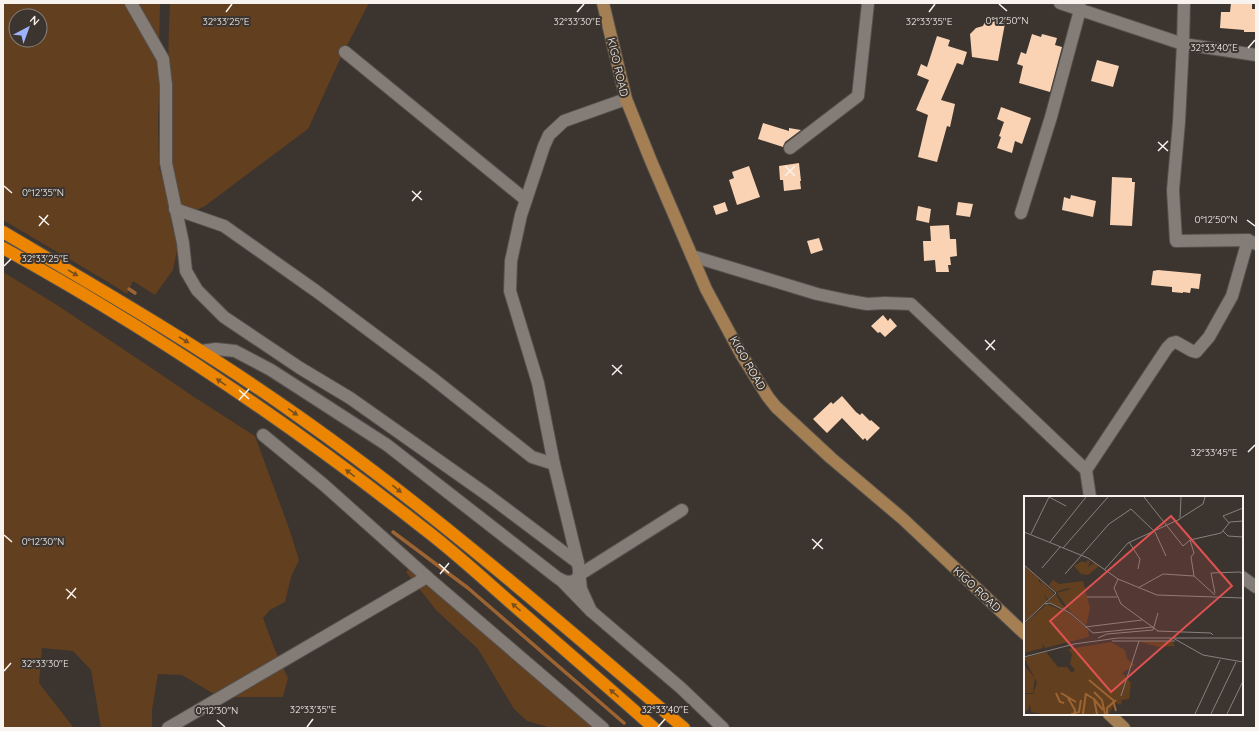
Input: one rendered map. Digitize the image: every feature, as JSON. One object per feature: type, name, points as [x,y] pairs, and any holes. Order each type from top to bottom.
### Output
[{"type":"highway","points":[[3,232],[224,364],[376,472],[532,599],[684,728]]},
{"type":"highway","points":[[3,248],[149,334],[315,447],[424,528],[467,564],[648,726]]},
{"type":"street","points":[[131,3],[163,59],[166,85],[166,163],[183,243],[186,272],[197,290],[224,317],[300,368],[357,402],[489,496],[578,569]]},
{"type":"street","name":"KIGO ROAD","points":[[603,3],[626,99],[706,289],[768,397],[776,407],[831,458],[903,519],[1024,633]]},
{"type":"street","points":[[790,148],[858,96],[868,3]]},
{"type":"street","points":[[1060,3],[1080,6],[1183,44],[1256,55]]},
{"type":"street","points":[[1086,470],[1167,348],[1172,343],[1176,342],[1192,352],[1196,352],[1209,337],[1232,296],[1252,242],[1176,241],[1174,190],[1179,122],[1184,3]]},
{"type":"street","points":[[1021,213],[1052,117],[1080,6]]},
{"type":"street","points":[[345,52],[526,200]]},
{"type":"street","points":[[590,610],[581,588],[538,383],[510,292],[511,262],[519,223],[549,135],[564,121],[626,99]]},
{"type":"street","points":[[175,209],[224,226],[316,291],[406,358],[532,457],[554,464]]},
{"type":"street","points":[[692,256],[817,294],[867,304],[911,304],[1086,470],[1090,496]]},
{"type":"street","points":[[201,351],[216,349],[235,352],[271,370],[387,445],[559,578],[590,610],[681,688],[723,728]]},
{"type":"street","points":[[263,435],[324,484],[427,576],[603,728]]},
{"type":"street","points":[[559,578],[567,582],[575,581],[578,569],[682,510]]},
{"type":"street","points":[[168,728],[427,576]]},
{"type":"street","points":[[1243,578],[1256,587]]},
{"type":"street","points":[[1110,715],[1124,728]]},
{"type":"shaded area","points":[[3,3],[128,3],[160,62],[158,122],[159,167],[170,206],[171,223],[178,246],[173,270],[155,295],[133,281],[127,294],[3,220]]},
{"type":"shaded area","points":[[138,3],[160,3],[159,46]]},
{"type":"shaded area","points":[[170,3],[369,3],[341,57],[308,129],[205,206],[192,212],[182,208],[172,174],[168,74]]},
{"type":"shaded area","points":[[3,272],[57,305],[255,436],[290,531],[299,560],[291,577],[285,602],[270,610],[263,618],[275,650],[288,678],[283,697],[219,697],[182,675],[158,674],[152,710],[152,728],[101,728],[91,670],[73,651],[42,648],[39,683],[74,728],[3,728]]},
{"type":"shaded area","points":[[412,565],[602,728],[548,728],[527,721],[514,709],[478,649],[436,610],[406,572]]},
{"type":"building","points":[[1231,3],[1252,3],[1252,9],[1256,9],[1256,32],[1244,32],[1244,30],[1220,28],[1221,12],[1230,12]]},
{"type":"building","points":[[993,16],[1006,18],[998,61],[972,57],[970,34],[976,28],[983,26],[987,17]]},
{"type":"building","points":[[1032,34],[1041,37],[1042,34],[1057,38],[1055,45],[1062,47],[1050,92],[1019,83],[1023,66],[1017,64],[1021,52],[1026,54]]},
{"type":"building","points":[[937,36],[950,40],[948,46],[967,52],[963,65],[957,63],[941,100],[955,104],[950,127],[947,126],[937,162],[918,157],[928,115],[916,110],[929,80],[917,75],[921,64],[927,67]]},
{"type":"building","points":[[1097,60],[1119,66],[1113,87],[1091,81]]},
{"type":"building","points":[[1001,107],[1031,118],[1022,144],[1015,141],[1012,153],[997,148],[1004,122],[997,119]]},
{"type":"building","points":[[763,123],[789,131],[789,128],[801,130],[785,142],[783,147],[758,139]]},
{"type":"building","points":[[799,163],[801,189],[784,191],[783,180],[780,180],[779,166]]},
{"type":"building","points":[[749,166],[760,197],[737,205],[729,180],[734,178],[732,172]]},
{"type":"building","points":[[1112,177],[1132,178],[1132,182],[1135,182],[1132,226],[1110,225]]},
{"type":"building","points":[[1071,195],[1096,201],[1093,217],[1062,210],[1064,197],[1070,199]]},
{"type":"building","points":[[725,202],[728,211],[716,215],[713,206]]},
{"type":"building","points":[[958,202],[973,204],[970,217],[956,215]]},
{"type":"building","points":[[918,206],[931,209],[929,223],[916,220]]},
{"type":"building","points":[[949,225],[950,239],[956,239],[957,256],[950,257],[951,265],[948,265],[949,272],[936,272],[935,260],[924,261],[923,241],[931,241],[930,226]]},
{"type":"building","points":[[819,238],[823,250],[811,254],[807,241]]},
{"type":"building","points":[[1158,270],[1201,274],[1199,289],[1191,288],[1190,293],[1183,293],[1172,292],[1172,287],[1151,285],[1153,271]]},
{"type":"building","points":[[883,315],[888,321],[890,318],[897,326],[885,337],[871,326]]},
{"type":"building","points":[[842,396],[856,412],[860,415],[862,413],[880,428],[867,441],[865,438],[863,440],[842,418],[827,433],[813,419],[831,402],[833,404]]},
{"type":"waterway","points":[[129,289],[135,293]]},
{"type":"waterway","points":[[393,532],[468,588],[624,723]]}]
